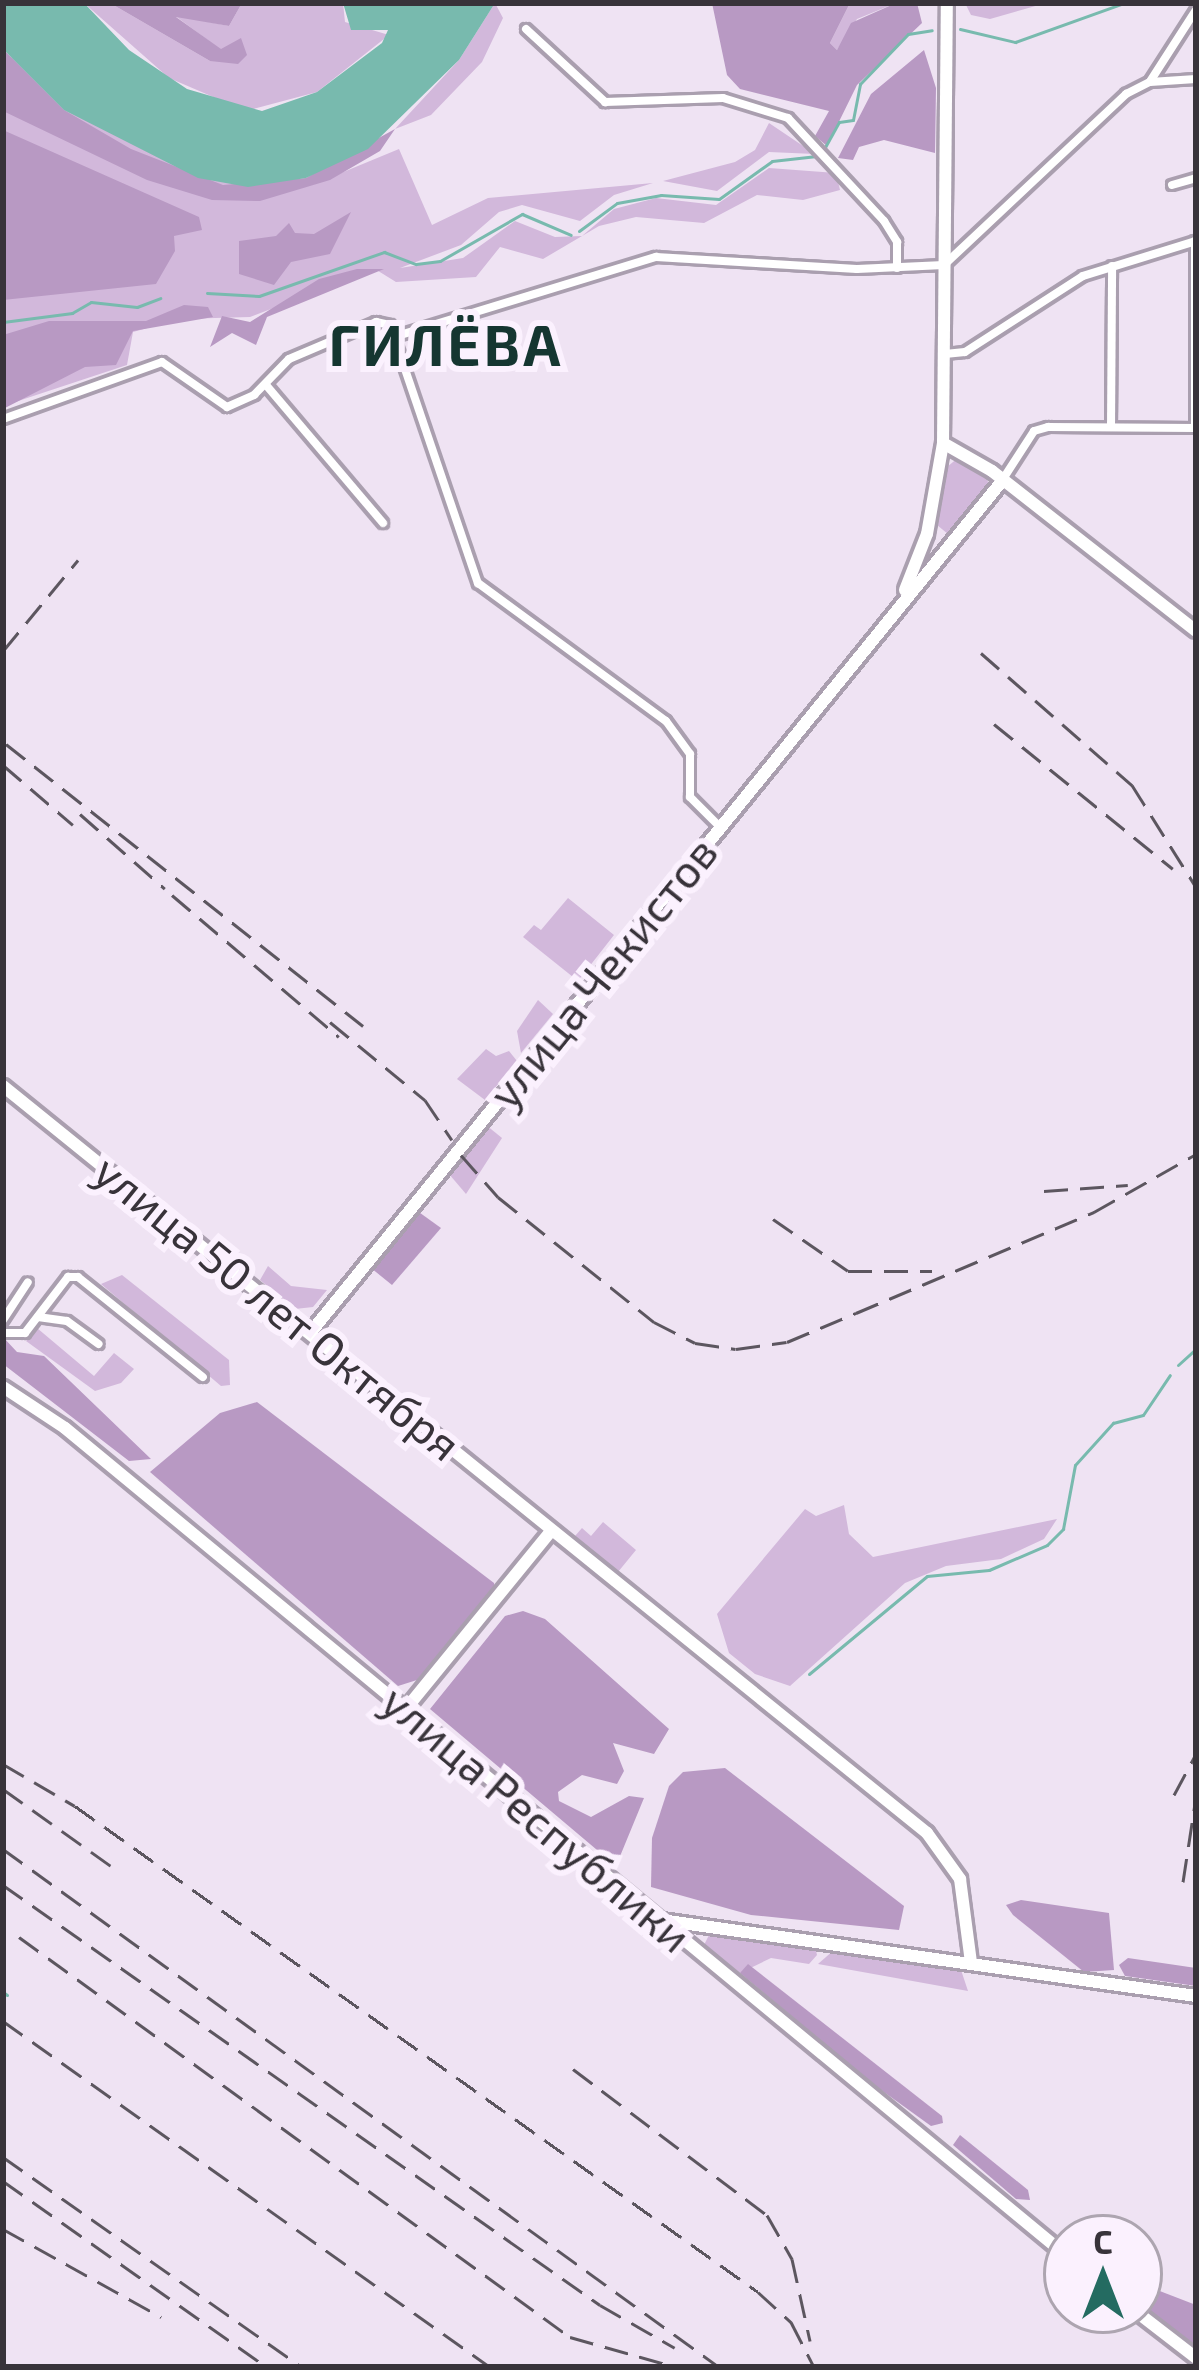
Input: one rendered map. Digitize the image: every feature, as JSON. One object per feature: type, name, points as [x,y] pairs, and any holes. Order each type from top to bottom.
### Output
[{"type":"main road","points":[[893,613],[927,534],[943,443],[947,3]]},
{"type":"main road","points":[[943,443],[1002,481],[1196,632]]},
{"type":"main road","name":"улица Чекистов","points":[[311,1332],[1002,481]]},
{"type":"main road","points":[[927,534],[949,545]]},
{"type":"main road","name":"улица 50 лет Октября","points":[[3,1085],[933,1837],[962,1886],[971,1963]]},
{"type":"main road","name":"улица Республики","points":[[3,1388],[65,1428],[1043,2236]]},
{"type":"main road","points":[[405,1710],[551,1531]]},
{"type":"main road","points":[[660,1920],[1196,1996]]},
{"type":"main road","points":[[702,1954],[694,1935],[708,1925]]},
{"type":"main road","points":[[1163,2332],[1196,2358]]},
{"type":"street","points":[[1150,82],[1196,10]]},
{"type":"street","points":[[526,28],[605,102],[723,98],[788,118],[884,221],[898,242],[897,268]]},
{"type":"street","points":[[397,336],[656,257],[897,268],[944,265],[1126,94],[1150,82],[1196,79]]},
{"type":"street","points":[[1172,185],[1196,178]]},
{"type":"street","points":[[944,354],[964,352],[1112,266],[1195,241],[1196,428],[1034,431],[1002,481]]},
{"type":"street","points":[[1111,427],[1112,266]]},
{"type":"street","points":[[3,419],[162,362],[179,366],[220,406],[266,385],[289,359],[376,322],[397,336],[478,583],[666,721],[690,754],[690,797],[720,827]]},
{"type":"street","points":[[266,385],[383,523]]},
{"type":"street","points":[[3,1333],[18,1337],[68,1277],[86,1280],[202,1377]]},
{"type":"street","points":[[3,1320],[28,1282]]},
{"type":"street","points":[[38,1317],[68,1321],[99,1344]]},
{"type":"shaded area","points":[[3,3],[84,3],[129,50],[187,89],[262,111],[317,92],[382,43],[388,30],[351,30],[343,3],[495,3],[459,60],[368,149],[306,178],[248,187],[198,178],[64,110],[3,49]]},
{"type":"shaded area","points":[[84,3],[110,3],[210,61],[221,50],[174,15],[229,26],[242,3],[343,3],[345,22],[389,35],[317,92],[246,111],[169,78]]},
{"type":"shaded area","points":[[110,3],[242,3],[229,26],[176,17],[221,49],[241,38],[247,55],[238,64],[210,61]]},
{"type":"shaded area","points":[[495,3],[503,18],[482,62],[431,115],[395,129],[459,60]]},
{"type":"shaded area","points":[[712,3],[850,3],[830,43],[837,50],[851,23],[896,3],[917,3],[922,23],[857,85],[827,146],[815,136],[829,111],[740,89],[727,75]]},
{"type":"shaded area","points":[[850,3],[896,3],[857,19],[837,50],[830,43]]},
{"type":"shaded area","points":[[965,3],[1046,3],[990,19],[971,15]]},
{"type":"shaded area","points":[[3,49],[64,110],[131,149],[223,185],[306,178],[395,129],[380,151],[330,180],[260,201],[212,200],[147,180],[3,111]]},
{"type":"shaded area","points":[[924,50],[936,88],[935,153],[884,140],[859,147],[853,160],[838,158],[871,94]]},
{"type":"shaded area","points":[[3,54],[312,185],[399,149],[432,225],[488,198],[653,183],[614,195],[580,221],[522,205],[499,212],[461,245],[400,268],[463,258],[515,221],[555,237],[582,236],[614,209],[656,198],[716,205],[769,168],[836,173],[840,190],[803,200],[757,195],[704,223],[636,217],[599,226],[543,259],[500,247],[476,277],[396,282],[375,269],[250,317],[180,319],[133,332],[127,365],[3,406]]},
{"type":"shaded area","points":[[769,123],[815,154],[769,152],[717,191],[663,181],[735,162],[755,150]]},
{"type":"shaded area","points":[[3,130],[199,217],[202,230],[174,236],[175,251],[156,284],[3,300]]},
{"type":"shaded area","points":[[351,212],[330,254],[291,262],[274,285],[239,274],[239,241],[276,236],[289,223],[295,233],[314,234]]},
{"type":"shaded area","points":[[357,269],[384,269],[267,317],[256,345],[232,333],[210,347],[222,316],[250,322],[319,279]]},
{"type":"shaded area","points":[[184,305],[208,307],[213,317],[133,331],[116,365],[85,367],[3,409],[3,335],[49,321],[146,321]]},
{"type":"shaded area","points":[[959,457],[986,475],[989,486],[948,534],[937,525],[947,467]]},
{"type":"shaded area","points":[[568,898],[614,935],[578,981],[523,937],[534,925],[541,930]]},
{"type":"shaded area","points":[[538,1000],[553,1014],[521,1053],[517,1031]]},
{"type":"shaded area","points":[[486,1049],[496,1056],[509,1051],[517,1061],[485,1100],[457,1079]]},
{"type":"shaded area","points":[[486,1125],[502,1138],[466,1194],[449,1174]]},
{"type":"shaded area","points":[[416,1210],[441,1228],[392,1285],[371,1268]]},
{"type":"shaded area","points":[[268,1266],[291,1286],[327,1290],[313,1307],[295,1309],[260,1280]]},
{"type":"shaded area","points":[[122,1275],[229,1360],[230,1385],[221,1386],[101,1284]]},
{"type":"shaded area","points":[[37,1328],[94,1376],[114,1353],[134,1369],[121,1383],[95,1391],[26,1341]]},
{"type":"shaded area","points":[[3,1337],[17,1352],[44,1356],[151,1459],[129,1461],[3,1364]]},
{"type":"shaded area","points":[[257,1402],[494,1583],[495,1592],[417,1680],[398,1686],[150,1472],[220,1413]]},
{"type":"shaded area","points":[[844,1505],[849,1534],[873,1557],[1057,1519],[1044,1539],[1001,1559],[946,1566],[905,1583],[790,1686],[755,1674],[729,1653],[717,1614],[805,1509],[816,1516]]},
{"type":"shaded area","points":[[603,1522],[636,1550],[618,1572],[575,1536],[582,1528],[591,1536]]},
{"type":"shaded area","points":[[523,1611],[545,1619],[669,1729],[654,1754],[613,1743],[624,1771],[617,1784],[582,1775],[558,1792],[559,1801],[591,1817],[629,1796],[644,1798],[616,1866],[430,1709],[505,1616]]},
{"type":"shaded area","points":[[725,1768],[904,1906],[899,1930],[751,1915],[651,1887],[652,1838],[669,1786],[683,1772]]},
{"type":"shaded area","points":[[1021,1900],[1109,1913],[1114,1970],[1084,1972],[1013,1915],[1006,1905]]},
{"type":"shaded area","points":[[710,1933],[815,1946],[817,1955],[809,1964],[771,1958],[740,1973],[704,1945]]},
{"type":"shaded area","points":[[834,1950],[961,1970],[968,1991],[818,1964]]},
{"type":"shaded area","points":[[1128,1958],[1196,1968],[1196,1986],[1125,1976],[1119,1965]]},
{"type":"shaded area","points":[[748,1964],[942,2116],[943,2123],[931,2126],[870,2082],[740,1973]]},
{"type":"shaded area","points":[[960,2135],[1028,2190],[1030,2200],[1016,2199],[953,2145]]},
{"type":"shaded area","points":[[1163,2292],[1196,2305],[1196,2348],[1163,2321]]},
{"type":"waterway","points":[[960,29],[1015,42],[1124,3]]},
{"type":"waterway","points":[[824,149],[839,122],[853,120],[860,84],[908,34],[932,30]]},
{"type":"waterway","points":[[579,231],[617,203],[661,195],[719,199],[772,161],[817,156]]},
{"type":"waterway","points":[[207,293],[259,296],[384,252],[416,264],[440,261],[522,214],[571,235]]},
{"type":"waterway","points":[[3,322],[72,313],[91,302],[137,307],[160,298]]},
{"type":"waterway","points":[[1178,1365],[1196,1349]]},
{"type":"waterway","points":[[809,1674],[927,1576],[989,1570],[1047,1545],[1063,1529],[1075,1465],[1113,1423],[1143,1415],[1170,1375]]},
{"type":"waterway","points":[[3,1992],[7,1995]]},
{"type":"railway","points":[[3,651],[78,560]]},
{"type":"railway","points":[[981,653],[1132,785],[1196,887]]},
{"type":"railway","points":[[994,724],[1173,869]]},
{"type":"railway","points":[[6,744],[363,1026]]},
{"type":"railway","points":[[3,765],[73,825]]},
{"type":"railway","points":[[80,814],[165,889]]},
{"type":"railway","points":[[172,895],[339,1037]]},
{"type":"railway","points":[[330,1022],[425,1100],[452,1140]]},
{"type":"railway","points":[[461,1155],[498,1197],[654,1322],[695,1343],[736,1349],[787,1342],[856,1313],[1094,1212],[1196,1154]]},
{"type":"railway","points":[[1044,1191],[1128,1185]]},
{"type":"railway","points":[[773,1219],[848,1271],[932,1271]]},
{"type":"railway","points":[[1174,1795],[1196,1754]]},
{"type":"railway","points":[[3,1764],[75,1806],[758,2292],[791,2322],[814,2367]]},
{"type":"railway","points":[[3,1789],[115,1869]]},
{"type":"railway","points":[[1183,1882],[1196,1797]]},
{"type":"railway","points":[[3,1849],[719,2367]]},
{"type":"railway","points":[[3,1885],[600,2305],[675,2348]]},
{"type":"railway","points":[[19,1937],[570,2337],[676,2367]]},
{"type":"railway","points":[[3,2021],[490,2367]]},
{"type":"railway","points":[[573,2069],[767,2215],[792,2259],[810,2341]]},
{"type":"railway","points":[[3,2157],[302,2367]]},
{"type":"railway","points":[[3,2181],[267,2367]]},
{"type":"railway","points":[[3,2229],[161,2317]]},
{"type":"district","name":"ГИЛЁВА","points":[[446,344]]}]
